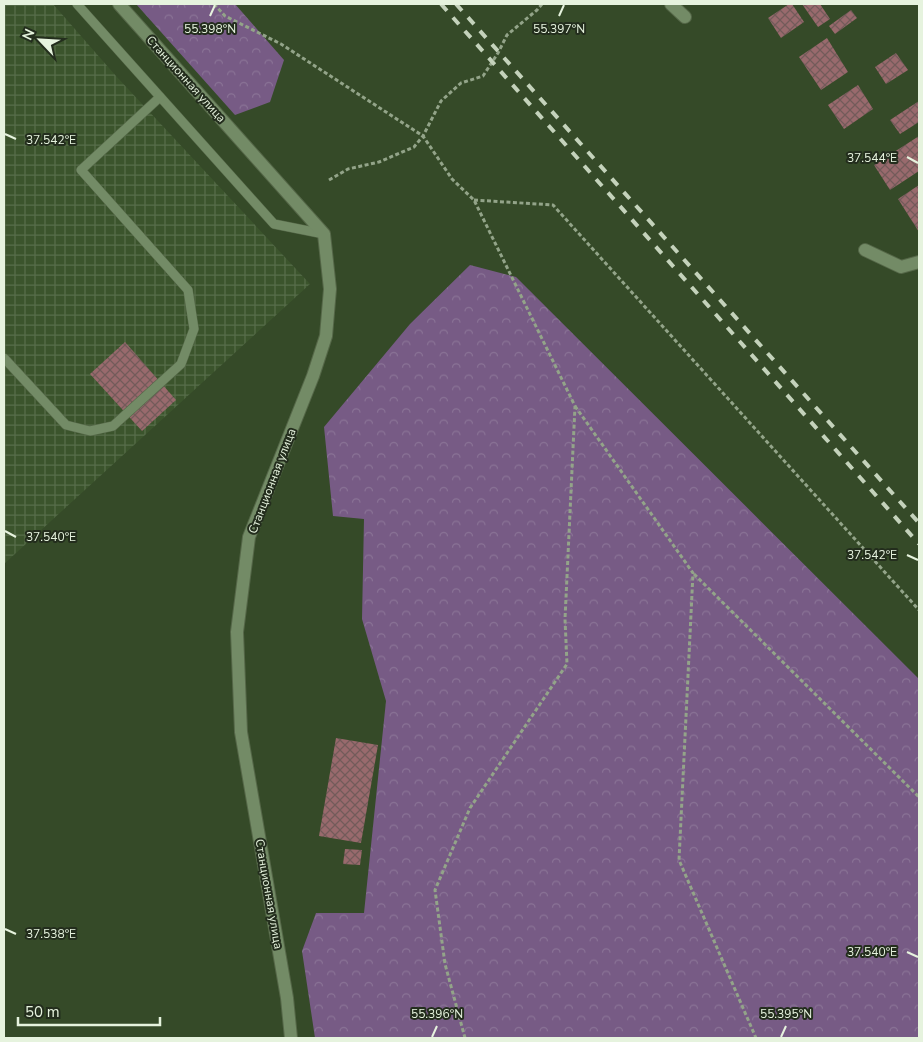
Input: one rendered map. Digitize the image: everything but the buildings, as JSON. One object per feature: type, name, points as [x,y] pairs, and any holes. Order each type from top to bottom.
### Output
[{"type":"street","name":"Станционная улица","points":[[119,4],[324,234],[330,289],[326,336],[313,376],[249,537],[238,632],[241,732],[286,998],[291,1038]]},
{"type":"street","points":[[671,4],[685,17]]},
{"type":"street","points":[[865,250],[901,267],[919,262]]},
{"type":"lane","points":[[77,4],[274,224],[324,234]]},
{"type":"lane","points":[[4,358],[66,425],[90,431],[113,426],[181,364],[194,329],[188,290],[81,170],[160,97]]},
{"type":"path","points":[[214,4],[225,16],[281,44],[423,136],[452,179],[474,200],[575,406],[694,573],[919,797]]},
{"type":"path","points":[[329,180],[348,169],[379,162],[414,147],[423,136],[441,101],[461,83],[483,76],[507,35],[542,4]]},
{"type":"path","points":[[474,200],[553,205],[919,610]]},
{"type":"path","points":[[465,1038],[445,964],[435,890],[470,808],[567,664],[565,619],[575,406]]},
{"type":"path","points":[[694,573],[679,860],[756,1038]]},
{"type":"shaded area","points":[[4,4],[53,4],[116,76],[310,284],[4,564]]},
{"type":"green space","points":[[136,4],[235,4],[284,60],[270,102],[235,115]]},
{"type":"green space","points":[[470,265],[516,277],[919,679],[919,1038],[315,1038],[302,951],[316,913],[364,913],[386,701],[362,619],[364,519],[333,516],[324,427],[410,324]]},
{"type":"railway","points":[[441,4],[919,544]]},
{"type":"railway","points":[[456,4],[919,523]]}]
